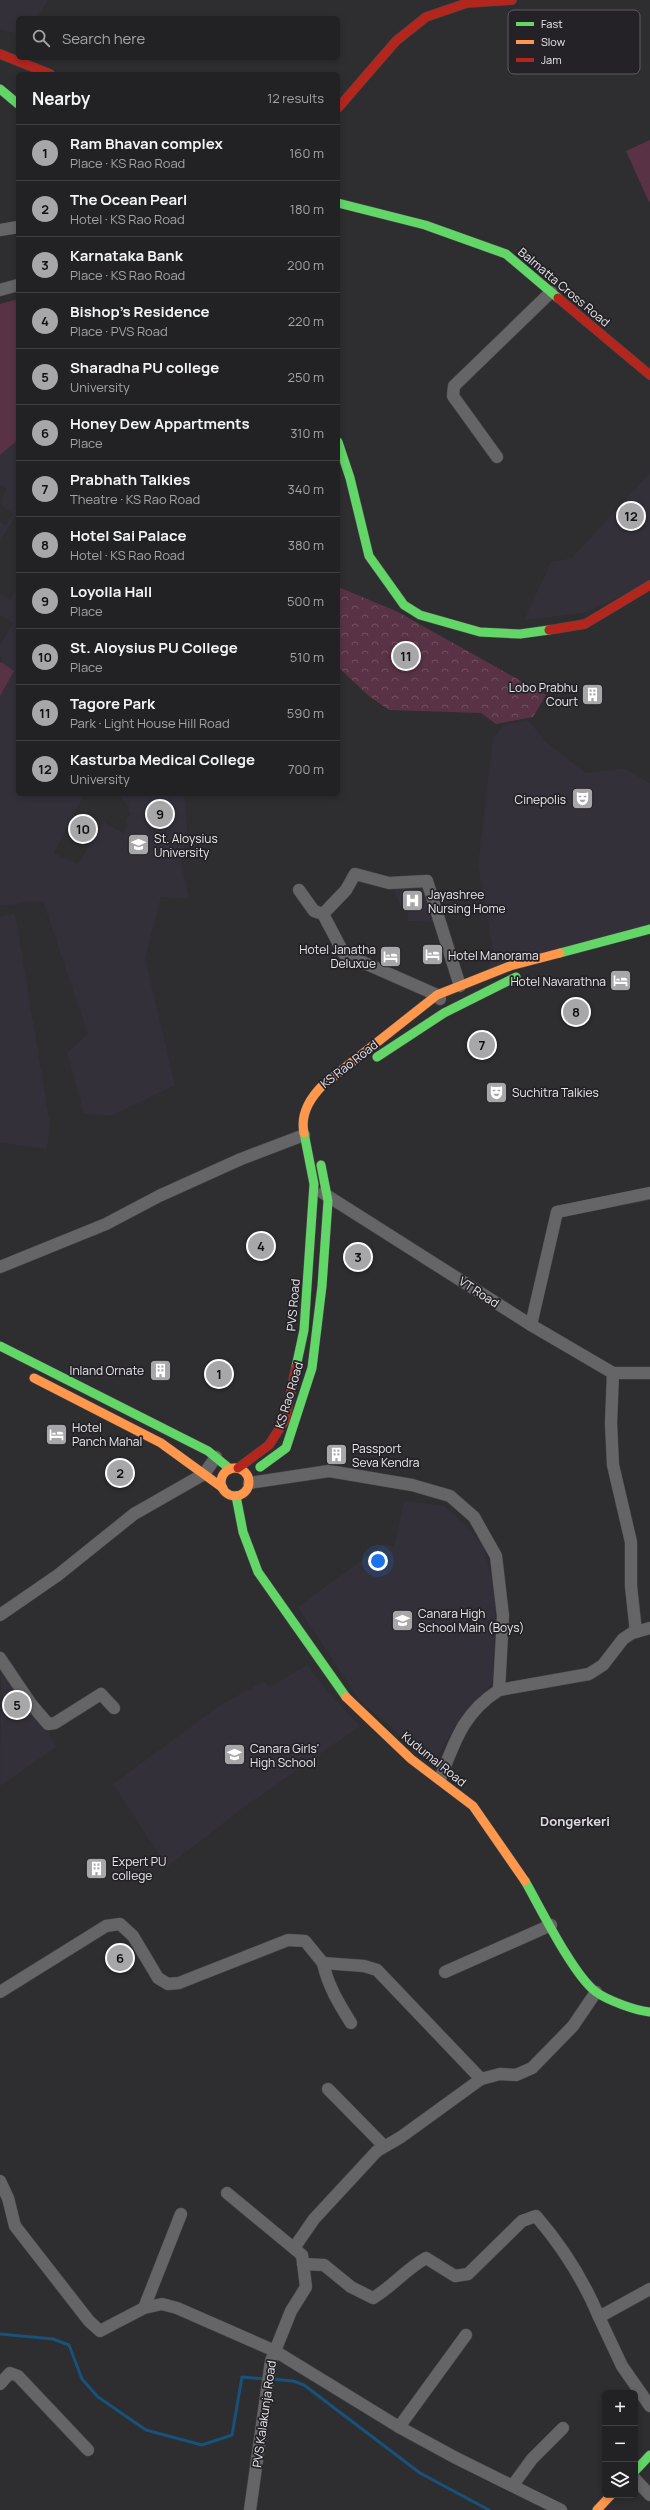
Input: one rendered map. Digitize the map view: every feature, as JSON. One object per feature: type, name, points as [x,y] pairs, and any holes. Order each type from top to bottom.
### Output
[{"type":"main road","points":[[340,106],[396,41],[426,17],[467,3],[512,0]]},
{"type":"main road","points":[[0,54],[45,72]]},
{"type":"main road","points":[[0,89],[16,102]]},
{"type":"main road","name":"Balmatta Cross Road","points":[[340,204],[425,225],[496,249],[518,263],[650,375]]},
{"type":"main road","points":[[340,448],[350,478],[369,556],[404,605],[420,615],[480,632],[520,634],[585,624],[650,585]]},
{"type":"main road","points":[[437,995],[510,966],[650,929]]},
{"type":"main road","points":[[542,968],[585,953],[650,939]]},
{"type":"main road","name":"KS Rao Road","points":[[372,1061],[414,1029],[446,1010],[528,972]]},
{"type":"main road","name":"PVS Road","points":[[234,1468],[269,1445],[285,1420],[304,1330],[314,1190],[302,1123],[310,1098],[323,1085],[437,995]]},
{"type":"main road","name":"KS Rao Road","points":[[335,1088],[353,1074]]},
{"type":"main road","name":"KS Rao Road","points":[[249,1479],[286,1448],[312,1368],[322,1286],[328,1195],[319,1157]]},
{"type":"main road","points":[[0,1346],[201,1447],[249,1479],[247,1490],[236,1496],[229,1494],[161,1442],[27,1374]]},
{"type":"main road","points":[[223,1488],[222,1478],[234,1468]]},
{"type":"main road","name":"Kudumal Road","points":[[236,1496],[243,1532],[258,1572],[350,1703],[411,1758],[473,1806],[516,1866],[583,1978],[596,1992],[640,2010],[650,2012]]},
{"type":"main road","points":[[638,2468],[650,2456]]},
{"type":"main road","points":[[597,2510],[608,2498]]},
{"type":"street","points":[[0,230],[16,227]]},
{"type":"street","points":[[0,290],[16,286]]},
{"type":"street","points":[[497,457],[452,396],[452,390],[454,386],[551,292]]},
{"type":"street","points":[[323,914],[346,890],[355,874],[389,883],[427,881],[460,986]]},
{"type":"street","points":[[299,890],[314,911],[323,914],[344,954],[437,995],[446,1010]]},
{"type":"street","points":[[0,1266],[106,1224],[159,1196],[241,1159],[304,1135]]},
{"type":"street","name":"VT Road","points":[[314,1190],[328,1195],[531,1325],[613,1373]]},
{"type":"street","points":[[531,1325],[557,1212],[650,1193]]},
{"type":"street","points":[[636,1632],[631,1586],[631,1542],[613,1464],[611,1423],[613,1373],[650,1373]]},
{"type":"street","points":[[0,1615],[58,1575],[134,1514],[204,1474],[216,1457]]},
{"type":"street","points":[[249,1479],[329,1472],[412,1485],[450,1496],[474,1517],[496,1556],[503,1616],[499,1690]]},
{"type":"street","points":[[440,1779],[460,1729],[484,1699],[499,1690],[589,1674],[603,1665],[622,1639],[636,1632],[650,1628]]},
{"type":"street","points":[[0,1658],[31,1704],[48,1724],[55,1723],[101,1694],[114,1708]]},
{"type":"street","points":[[0,1992],[106,1926],[120,1924],[133,1936],[158,1978],[168,1984],[179,1982],[288,1940],[305,1941],[323,1963],[333,1991],[351,2023]]},
{"type":"street","points":[[445,1972],[551,1924]]},
{"type":"street","points":[[323,1963],[364,1966],[376,1970],[481,2079]]},
{"type":"street","points":[[294,2248],[314,2219],[368,2159],[384,2146],[407,2133],[481,2079],[500,2074],[516,2075],[532,2068],[573,2026],[596,1992]]},
{"type":"street","points":[[328,2089],[384,2146]]},
{"type":"street","points":[[0,2181],[8,2198],[15,2226],[89,2321],[100,2331],[144,2308],[162,2304],[177,2308],[273,2356],[456,2458],[561,2510]]},
{"type":"street","name":"PVS Kalakunja Road","points":[[227,2193],[302,2255],[306,2287],[291,2311],[273,2356],[250,2510]]},
{"type":"street","points":[[144,2308],[181,2214]]},
{"type":"street","points":[[303,2264],[324,2265],[351,2287],[373,2298],[382,2293],[415,2264],[426,2258],[455,2276],[468,2274],[522,2221],[536,2216],[550,2232],[590,2296],[622,2366],[650,2406]]},
{"type":"street","points":[[599,2316],[650,2289]]},
{"type":"street","points":[[399,2426],[466,2334]]},
{"type":"street","points":[[0,2384],[10,2373],[18,2376],[88,2450]]},
{"type":"street","points":[[512,2485],[532,2459],[563,2428]]},
{"type":"street","points":[[638,2482],[650,2495]]},
{"type":"shaded area","points":[[0,0],[48,0],[38,16],[16,16],[16,33],[0,29]]},
{"type":"shaded area","points":[[16,442],[16,515],[0,540],[0,522],[6,525],[13,514],[0,504],[6,489],[0,485],[0,455]]},
{"type":"shaded area","points":[[650,473],[650,581],[588,612],[524,620],[551,562],[572,558]]},
{"type":"shaded area","name":"St. Aloysius University","points":[[16,590],[16,796],[83,796],[54,853],[78,864],[104,822],[123,833],[128,824],[126,821],[131,813],[128,810],[130,808],[119,796],[184,796],[188,837],[181,862],[189,899],[161,897],[145,958],[175,1085],[111,1116],[84,1113],[67,1053],[88,1034],[43,901],[0,906],[0,696],[13,671],[0,663],[3,658],[0,656],[0,645],[13,623],[0,615],[0,594],[10,600]]},
{"type":"shaded area","points":[[528,720],[547,743],[586,773],[623,768],[650,783],[650,933],[487,973],[493,949],[478,866],[493,738],[504,725]]},
{"type":"shaded area","name":"Jayashree Nursing Home","points":[[427,884],[431,922],[408,921],[408,911],[405,911],[406,905],[399,905],[397,897],[395,897],[396,887]]},
{"type":"shaded area","points":[[15,913],[50,1124],[47,1149],[0,1143],[0,917]]},
{"type":"shaded area","points":[[404,1501],[445,1506],[482,1542],[496,1593],[493,1682],[461,1717],[437,1758],[425,1756],[360,1701],[298,1607],[384,1544],[394,1547]]},
{"type":"shaded area","points":[[1,1659],[13,1664],[56,1747],[0,1786]]},
{"type":"shaded area","name":"Canara Girls' High School","points":[[307,1665],[327,1691],[360,1726],[240,1810],[167,1867],[113,1784],[222,1704],[264,1681],[270,1687]]},
{"type":"green space","points":[[650,140],[650,201],[649,202],[626,151]]},
{"type":"green space","points":[[16,300],[16,442],[0,455],[0,304]]},
{"type":"green space","points":[[340,588],[396,611],[546,695],[533,717],[496,724],[481,713],[389,710],[369,696],[340,669]]},
{"type":"green space","points":[[1,662],[14,671],[0,696],[0,663]]},
{"type":"waterway","points":[[0,2334],[53,2339],[69,2345],[82,2379],[98,2397],[146,2430],[202,2445],[232,2435],[242,2377],[266,2379]]},
{"type":"waterway","points":[[271,2379],[293,2381],[304,2385],[420,2473],[489,2510]]},
{"type":"traffic: fast","points":[[0,89],[16,102]]},
{"type":"traffic: fast","points":[[340,204],[425,225],[506,254],[558,298]]},
{"type":"traffic: fast","points":[[340,448],[350,478],[369,556],[404,605],[420,615],[480,632],[520,634],[549,630]]},
{"type":"traffic: fast","points":[[560,953],[650,929]]},
{"type":"traffic: fast","points":[[377,1057],[444,1013],[516,977]]},
{"type":"traffic: fast","points":[[296,1367],[304,1330],[314,1184],[304,1133]]},
{"type":"traffic: fast","points":[[260,1467],[286,1448],[312,1368],[322,1286],[328,1201],[321,1165]]},
{"type":"traffic: fast","points":[[0,1346],[208,1451],[230,1469]]},
{"type":"traffic: fast","points":[[236,1496],[243,1532],[258,1572],[346,1697]]},
{"type":"traffic: fast","points":[[525,1881],[567,1956],[587,1983],[596,1992],[614,2002],[650,2012]]},
{"type":"traffic: fast","points":[[638,2468],[650,2455]]},
{"type":"traffic: slow","points":[[304,1133],[303,1119],[307,1107],[314,1095],[323,1085],[437,995],[510,966],[560,953]]},
{"type":"traffic: slow","points":[[34,1378],[161,1443],[223,1488]]},
{"type":"traffic: slow","points":[[235,1468],[245,1472],[249,1482],[245,1492],[235,1496],[225,1492],[221,1482],[225,1472],[235,1468]]},
{"type":"traffic: slow","points":[[346,1697],[411,1759],[473,1806],[525,1881]]},
{"type":"traffic: slow","points":[[597,2510],[608,2498]]},
{"type":"traffic: jam","points":[[340,106],[396,41],[426,17],[467,3],[512,0]]},
{"type":"traffic: jam","points":[[0,54],[45,72]]},
{"type":"traffic: jam","points":[[558,298],[650,375]]},
{"type":"traffic: jam","points":[[549,630],[585,624],[650,585]]},
{"type":"traffic: jam","points":[[238,1468],[269,1445],[285,1420],[296,1367]]},
{"type":"place","name":"Kasturba Medical College","points":[[631,516]]},
{"type":"place","name":"Tagore Park","points":[[406,656]]},
{"type":"place","name":"Lobo Prabhu Court","points":[[593,694]]},
{"type":"place","name":"Cinepolis","points":[[582,799]]},
{"type":"place","name":"Loyolla Hall","points":[[160,814]]},
{"type":"place","name":"St. Aloysius PU College","points":[[83,829]]},
{"type":"place","name":"St. Aloysius University","points":[[138,845]]},
{"type":"place","name":"Jayashree Nursing Home","points":[[413,901]]},
{"type":"place","name":"Hotel Manorama","points":[[433,955]]},
{"type":"place","name":"Hotel Janatha Deluxue","points":[[391,956]]},
{"type":"place","name":"Hotel Navarathna","points":[[621,981]]},
{"type":"place","name":"Hotel Sai Palace","points":[[576,1012]]},
{"type":"place","name":"Prabhath Talkies","points":[[482,1045]]},
{"type":"place","name":"Suchitra Talkies","points":[[497,1092]]},
{"type":"place","name":"Bishop's Residence","points":[[261,1246]]},
{"type":"place","name":"Karnataka Bank","points":[[358,1257]]},
{"type":"place","name":"Inland Ornate","points":[[160,1370]]},
{"type":"place","name":"Ram Bhavan complex","points":[[219,1374]]},
{"type":"place","name":"Hotel Panch Mahal","points":[[57,1434]]},
{"type":"place","name":"Passport Seva Kendra","points":[[337,1455]]},
{"type":"place","name":"The Ocean Pearl","points":[[120,1473]]},
{"type":"place","name":"Canara High School Main (Boys)","points":[[403,1620]]},
{"type":"place","name":"Sharadha PU college","points":[[17,1705]]},
{"type":"place","name":"Canara Girls' High School","points":[[235,1755]]},
{"type":"place","name":"Expert PU college","points":[[96,1868]]},
{"type":"place","name":"Honey Dew Appartments","points":[[120,1958]]},
{"type":"district","name":"Dongerkeri","points":[[575,1821]]}]
